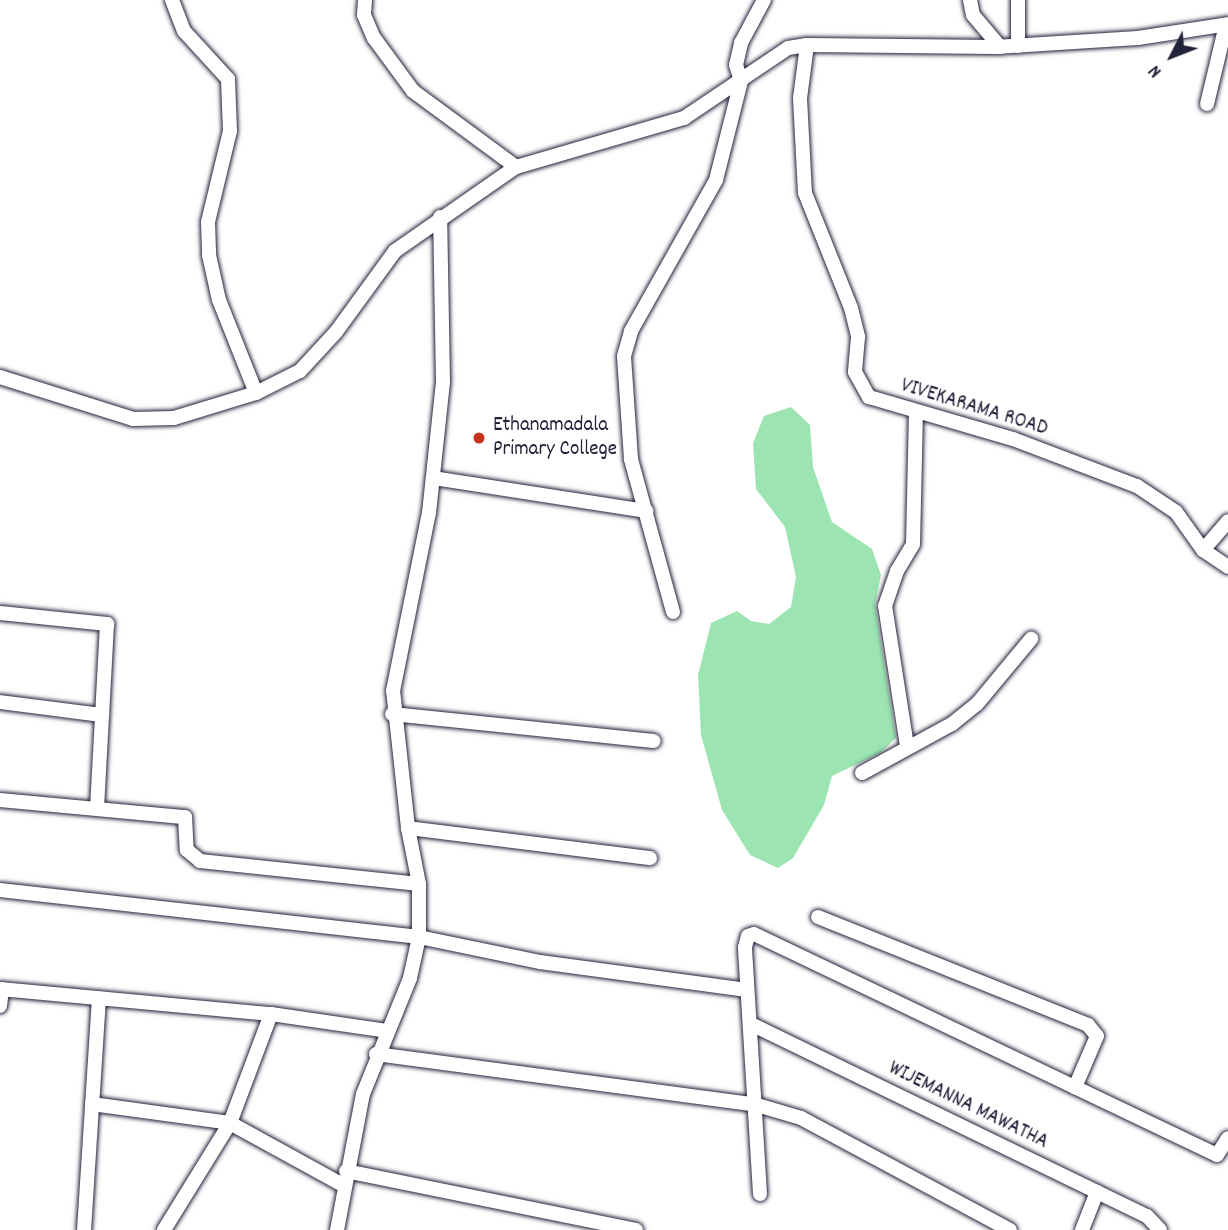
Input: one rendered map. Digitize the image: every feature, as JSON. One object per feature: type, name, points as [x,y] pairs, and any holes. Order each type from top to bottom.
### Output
[{"type":"street","points":[[172,0],[184,31],[228,79],[230,131],[208,222],[209,255],[219,300],[256,393]]},
{"type":"street","points":[[365,0],[363,15],[374,38],[413,91],[516,167]]},
{"type":"street","points":[[673,612],[631,459],[624,356],[631,331],[716,180],[741,81],[736,65],[741,43],[764,0]]},
{"type":"street","points":[[970,0],[973,15],[1000,47]]},
{"type":"street","points":[[1018,0],[1018,46]]},
{"type":"street","points":[[0,377],[133,419],[174,418],[256,393],[300,371],[336,332],[395,251],[440,217],[516,167],[684,118],[788,48],[807,45],[1000,47],[1139,38],[1227,25],[1207,104]]},
{"type":"street","name":"VIVEKARAMA ROAD","points":[[807,45],[800,98],[805,193],[851,308],[858,337],[855,372],[869,397],[916,415],[1013,439],[1137,486],[1176,512],[1203,550],[1228,567]]},
{"type":"street","points":[[337,1230],[345,1178],[376,1054],[410,978],[419,937],[419,884],[408,828],[393,714],[433,478],[443,382],[440,217]]},
{"type":"street","points":[[907,746],[885,606],[897,571],[913,544],[916,415]]},
{"type":"street","points":[[433,478],[646,511]]},
{"type":"street","points":[[1203,550],[1228,521]]},
{"type":"street","points":[[0,613],[107,624],[97,808]]},
{"type":"street","points":[[862,773],[907,746],[952,724],[977,704],[1031,639]]},
{"type":"street","points":[[0,702],[102,715]]},
{"type":"street","points":[[393,714],[654,741]]},
{"type":"street","points":[[0,800],[185,817],[187,850],[200,860],[419,884]]},
{"type":"street","points":[[408,828],[650,858]]},
{"type":"street","points":[[0,890],[419,937],[540,962],[747,990]]},
{"type":"street","points":[[818,917],[1088,1025],[1097,1036],[1075,1087]]},
{"type":"street","points":[[760,1194],[753,1025],[747,990],[745,947],[747,936],[754,934],[1217,1155],[1228,1138]]},
{"type":"street","points":[[0,1006],[1,989],[271,1014],[387,1031]]},
{"type":"street","points":[[84,1230],[99,999]]},
{"type":"street","points":[[164,1230],[230,1124],[271,1014]]},
{"type":"street","name":"WIJEMANNA MAWATHA","points":[[753,1025],[1147,1216],[1160,1230]]},
{"type":"street","points":[[376,1054],[757,1105],[801,1118],[1013,1229]]},
{"type":"street","points":[[92,1104],[230,1124],[345,1178],[636,1230]]},
{"type":"street","points":[[1082,1230],[1097,1192]]},
{"type":"green space","points":[[791,407],[810,425],[813,467],[832,522],[872,549],[881,575],[875,605],[896,738],[880,753],[832,776],[824,805],[793,858],[778,868],[750,855],[722,810],[701,735],[698,675],[711,623],[737,611],[751,621],[769,624],[791,607],[796,577],[785,527],[756,489],[753,443],[764,416]]},
{"type":"place","name":"Ethanamadala Primary College","points":[[479,438]]}]
